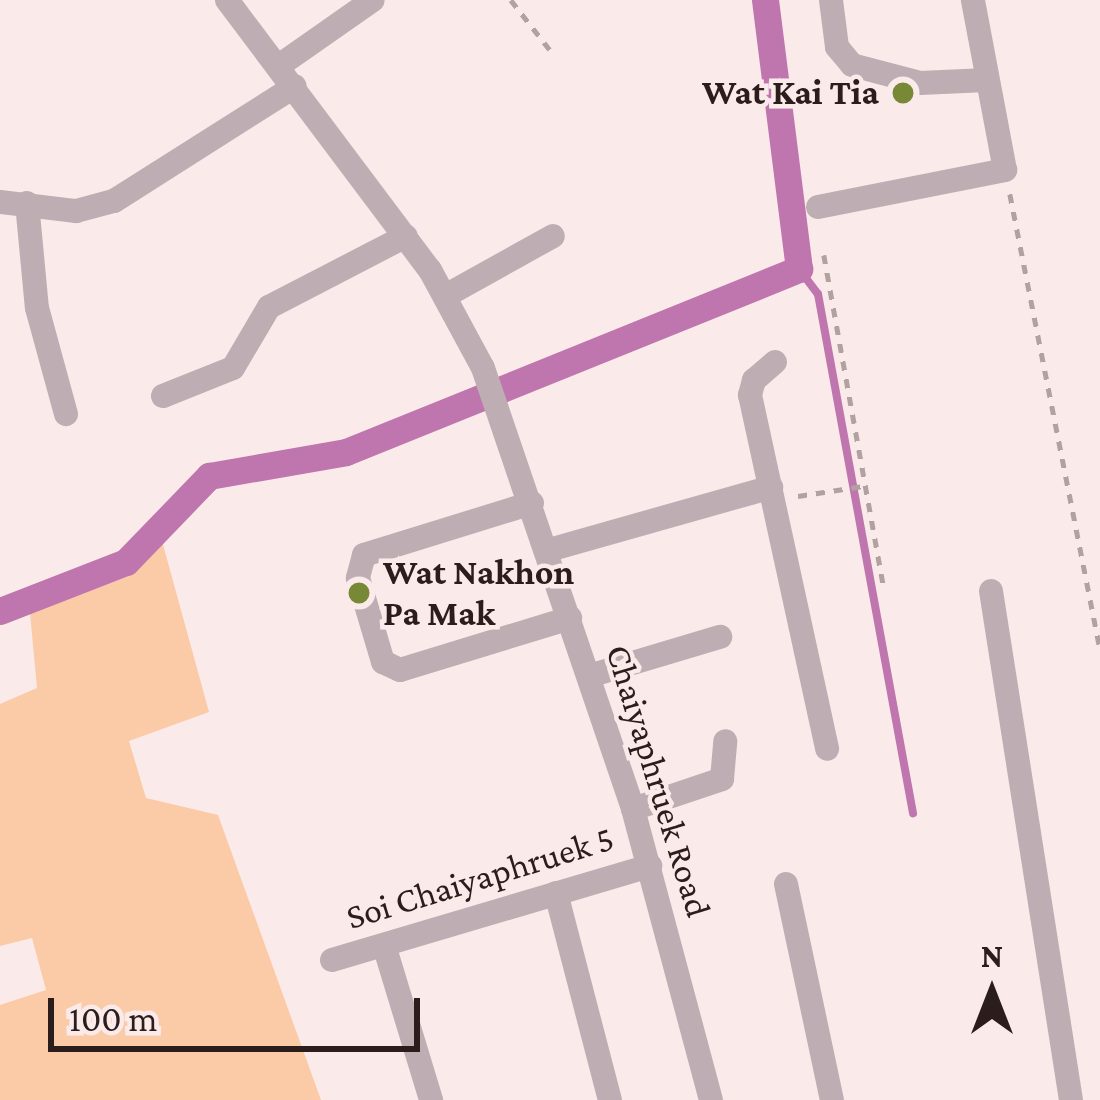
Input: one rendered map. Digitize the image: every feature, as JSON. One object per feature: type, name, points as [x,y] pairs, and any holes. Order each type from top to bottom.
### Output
[{"type":"street","name":"Chaiyaphruek Road","points":[[227,0],[406,236],[447,295],[483,368],[634,809],[711,1100]]},
{"type":"street","points":[[0,202],[76,211],[114,201],[288,75],[374,0]]},
{"type":"street","points":[[831,0],[837,47],[853,65],[920,83],[987,80]]},
{"type":"street","points":[[818,207],[1005,170],[973,0]]},
{"type":"street","points":[[27,202],[37,308],[66,414]]},
{"type":"street","points":[[163,396],[233,368],[269,307],[406,236]]},
{"type":"street","points":[[447,295],[553,236]]},
{"type":"street","points":[[776,362],[750,395],[827,749]]},
{"type":"street","points":[[549,550],[772,493]]},
{"type":"street","points":[[532,502],[364,555],[358,578],[383,662],[400,670],[570,617]]},
{"type":"street","points":[[991,591],[1071,1100]]},
{"type":"street","points":[[589,676],[720,637]]},
{"type":"street","points":[[634,809],[722,779],[725,741]]},
{"type":"street","name":"Soi Chaiyaphruek 5","points":[[332,960],[650,866]]},
{"type":"street","points":[[786,884],[832,1100]]},
{"type":"street","points":[[556,892],[610,1100]]},
{"type":"street","points":[[384,945],[431,1100]]},
{"type":"path","points":[[511,0],[550,50]]},
{"type":"path","points":[[1005,170],[1100,648]]},
{"type":"path","points":[[824,255],[884,589]]},
{"type":"path","points":[[772,493],[863,486]]},
{"type":"shaded area","points":[[162,541],[209,712],[129,741],[146,798],[218,815],[321,1100],[0,1100],[0,1005],[46,990],[32,938],[0,946],[0,704],[37,688],[30,613],[128,576]]},
{"type":"waterway","points":[[0,611],[126,562],[209,476],[346,452],[799,269],[765,0]]},
{"type":"waterway","points":[[799,269],[818,294],[913,813]]},
{"type":"place","name":"Wat Kai Tia","points":[[903,93]]},
{"type":"place","name":"Wat Nakhon Pa Mak","points":[[359,593]]}]
